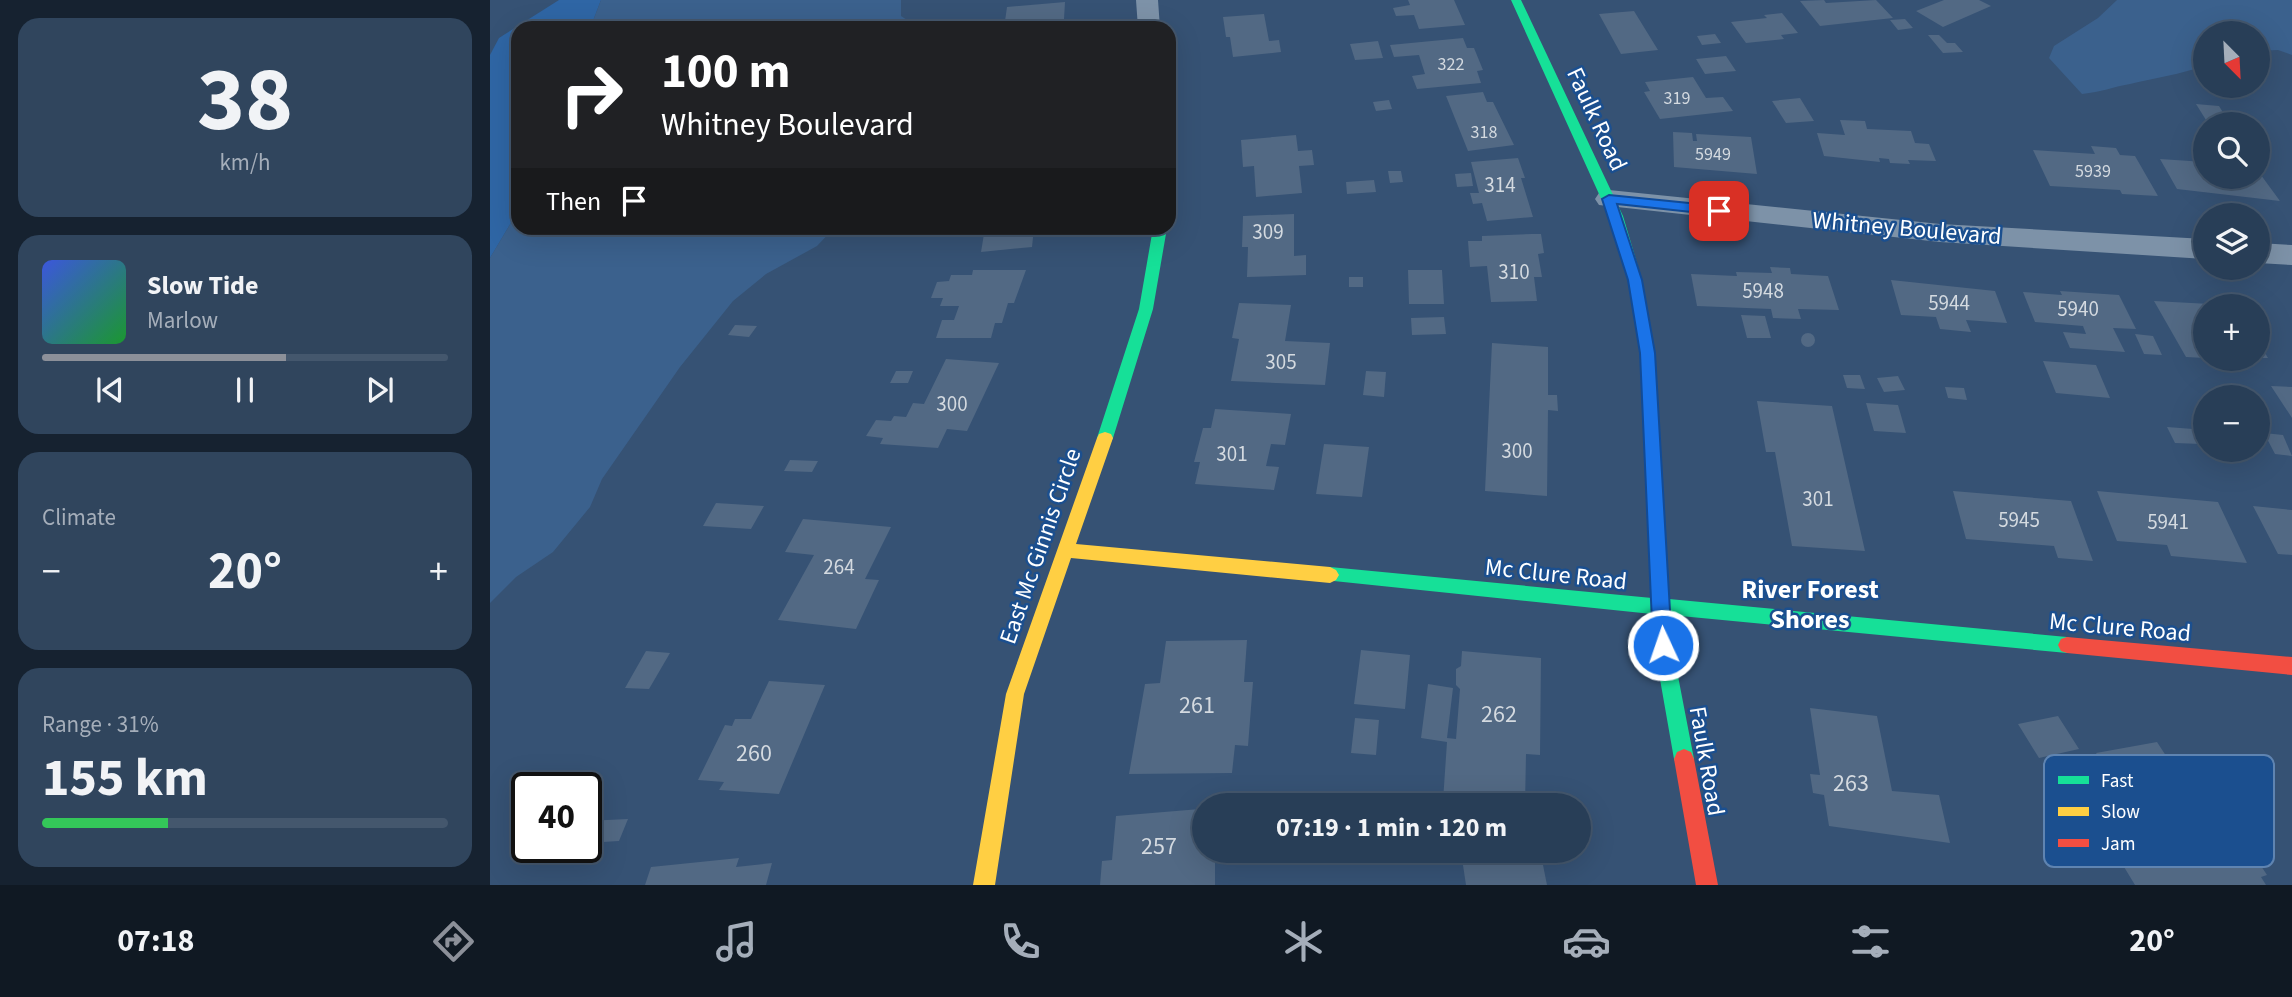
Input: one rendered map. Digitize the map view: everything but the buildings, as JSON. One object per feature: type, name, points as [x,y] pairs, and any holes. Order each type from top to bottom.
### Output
[{"type":"street","points":[[1147,0],[1148,21]]},
{"type":"street","name":"Faulk Road","points":[[1516,0],[1609,199],[1635,280],[1647,353],[1663,645],[1706,885]]},
{"type":"street","name":"Whitney Boulevard","points":[[1609,199],[1940,233],[2193,248]]},
{"type":"street","name":"East Mc Ginnis Circle","points":[[984,885],[1015,694],[1141,337],[1156,270],[1159,235]]},
{"type":"street","points":[[2270,254],[2292,255]]},
{"type":"street","name":"Mc Clure Road","points":[[1066,550],[2292,666]]},
{"type":"shaded area","points":[[559,0],[601,0],[593,21],[526,21]]},
{"type":"shaded area","points":[[601,0],[901,0],[901,16],[907,21],[593,21]]},
{"type":"shaded area","points":[[2117,0],[2292,0],[2292,55],[2270,50],[2270,21],[2193,21],[2193,69],[2082,94],[2049,58],[2054,46],[2098,18]]},
{"type":"shaded area","points":[[511,30],[511,223],[490,258],[490,55],[499,38]]},
{"type":"shaded area","points":[[511,223],[511,235],[827,235],[817,246],[766,274],[733,301],[680,367],[602,479],[590,507],[553,552],[516,577],[490,603],[490,258]]},
{"type":"traffic: fast","points":[[1516,0],[1616,216],[1635,280],[1647,353],[1663,645],[1684,759]]},
{"type":"traffic: fast","points":[[1105,438],[1132,360],[1146,309],[1159,235]]},
{"type":"traffic: fast","points":[[1330,575],[2067,645]]},
{"type":"traffic: slow","points":[[984,885],[1015,694],[1105,438]]},
{"type":"traffic: slow","points":[[1066,550],[1330,575]]},
{"type":"traffic: jam","points":[[2067,645],[2292,666]]},
{"type":"traffic: jam","points":[[1684,759],[1707,885]]},
{"type":"district","name":"River Forest Shores","points":[[1810,604]]},
{"type":"route","points":[[1663,645],[1647,353],[1635,280],[1609,199],[1719,211]]}]
